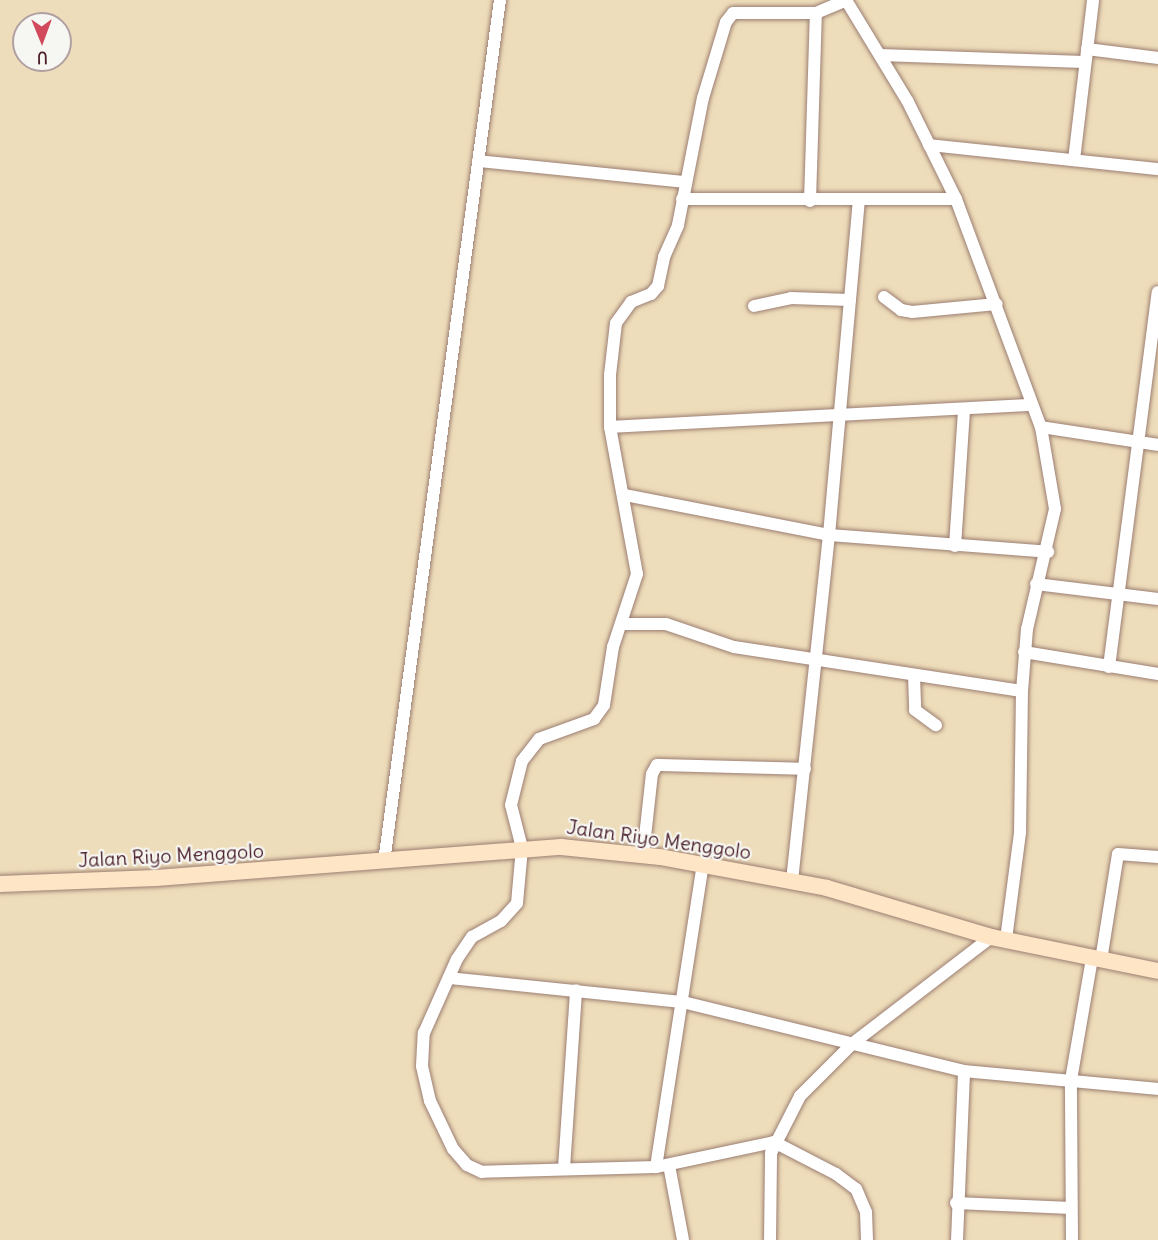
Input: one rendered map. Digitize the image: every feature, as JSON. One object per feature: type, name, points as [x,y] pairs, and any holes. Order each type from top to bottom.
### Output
[{"type":"street","points":[[384,862],[500,0]]},
{"type":"street","points":[[770,1240],[771,1153],[777,1143],[800,1096],[853,1043],[999,939],[1020,833],[1024,652],[1036,584],[1048,552],[1055,500],[1041,427],[956,199],[880,55],[846,0],[816,13],[737,12],[729,15],[700,106],[677,229],[655,291],[631,302],[616,323],[610,375],[610,427],[625,495],[637,574],[598,714],[539,739],[522,760],[511,805],[522,848],[520,887],[514,911],[472,937],[449,978],[424,1033],[422,1056],[430,1101],[453,1149],[467,1165],[497,1174],[564,1168],[662,1166],[748,1146],[777,1143],[856,1189],[866,1212],[867,1240]]},
{"type":"street","points":[[1074,160],[1093,0]]},
{"type":"street","points":[[810,201],[816,13]]},
{"type":"street","points":[[1087,49],[1158,58]]},
{"type":"street","points":[[880,55],[1084,62]]},
{"type":"street","points":[[929,145],[1158,170]]},
{"type":"street","points":[[478,161],[685,182]]},
{"type":"street","points":[[682,199],[810,201],[956,199]]},
{"type":"street","points":[[792,881],[829,535],[859,201]]},
{"type":"street","points":[[1109,667],[1141,441],[1158,292]]},
{"type":"street","points":[[884,297],[901,310],[912,312],[997,304]]},
{"type":"street","points":[[754,306],[791,298],[850,300]]},
{"type":"street","points":[[610,427],[841,412],[1031,405]]},
{"type":"street","points":[[955,546],[964,409]]},
{"type":"street","points":[[1041,427],[1158,445]]},
{"type":"street","points":[[625,495],[829,535],[1048,552]]},
{"type":"street","points":[[1036,584],[1158,599]]},
{"type":"street","points":[[622,624],[666,624],[719,644],[815,662],[1022,691]]},
{"type":"street","points":[[1024,652],[1158,674]]},
{"type":"street","points":[[914,675],[915,710],[936,724]]},
{"type":"street","points":[[643,855],[652,774],[657,765],[805,769]]},
{"type":"street","name":"Jalan Riyo Menggolo","points":[[0,884],[384,862],[522,848],[561,847],[643,855],[792,881],[869,897],[999,939],[1158,971]]},
{"type":"street","points":[[1072,1240],[1071,1080],[1118,854],[1158,857]]},
{"type":"street","points":[[683,1240],[662,1166],[703,865]]},
{"type":"street","points":[[449,978],[683,1002],[964,1071],[1158,1089]]},
{"type":"street","points":[[564,1168],[576,990]]},
{"type":"street","points":[[957,1240],[956,1203],[964,1071]]},
{"type":"street","points":[[956,1203],[1071,1208]]}]
